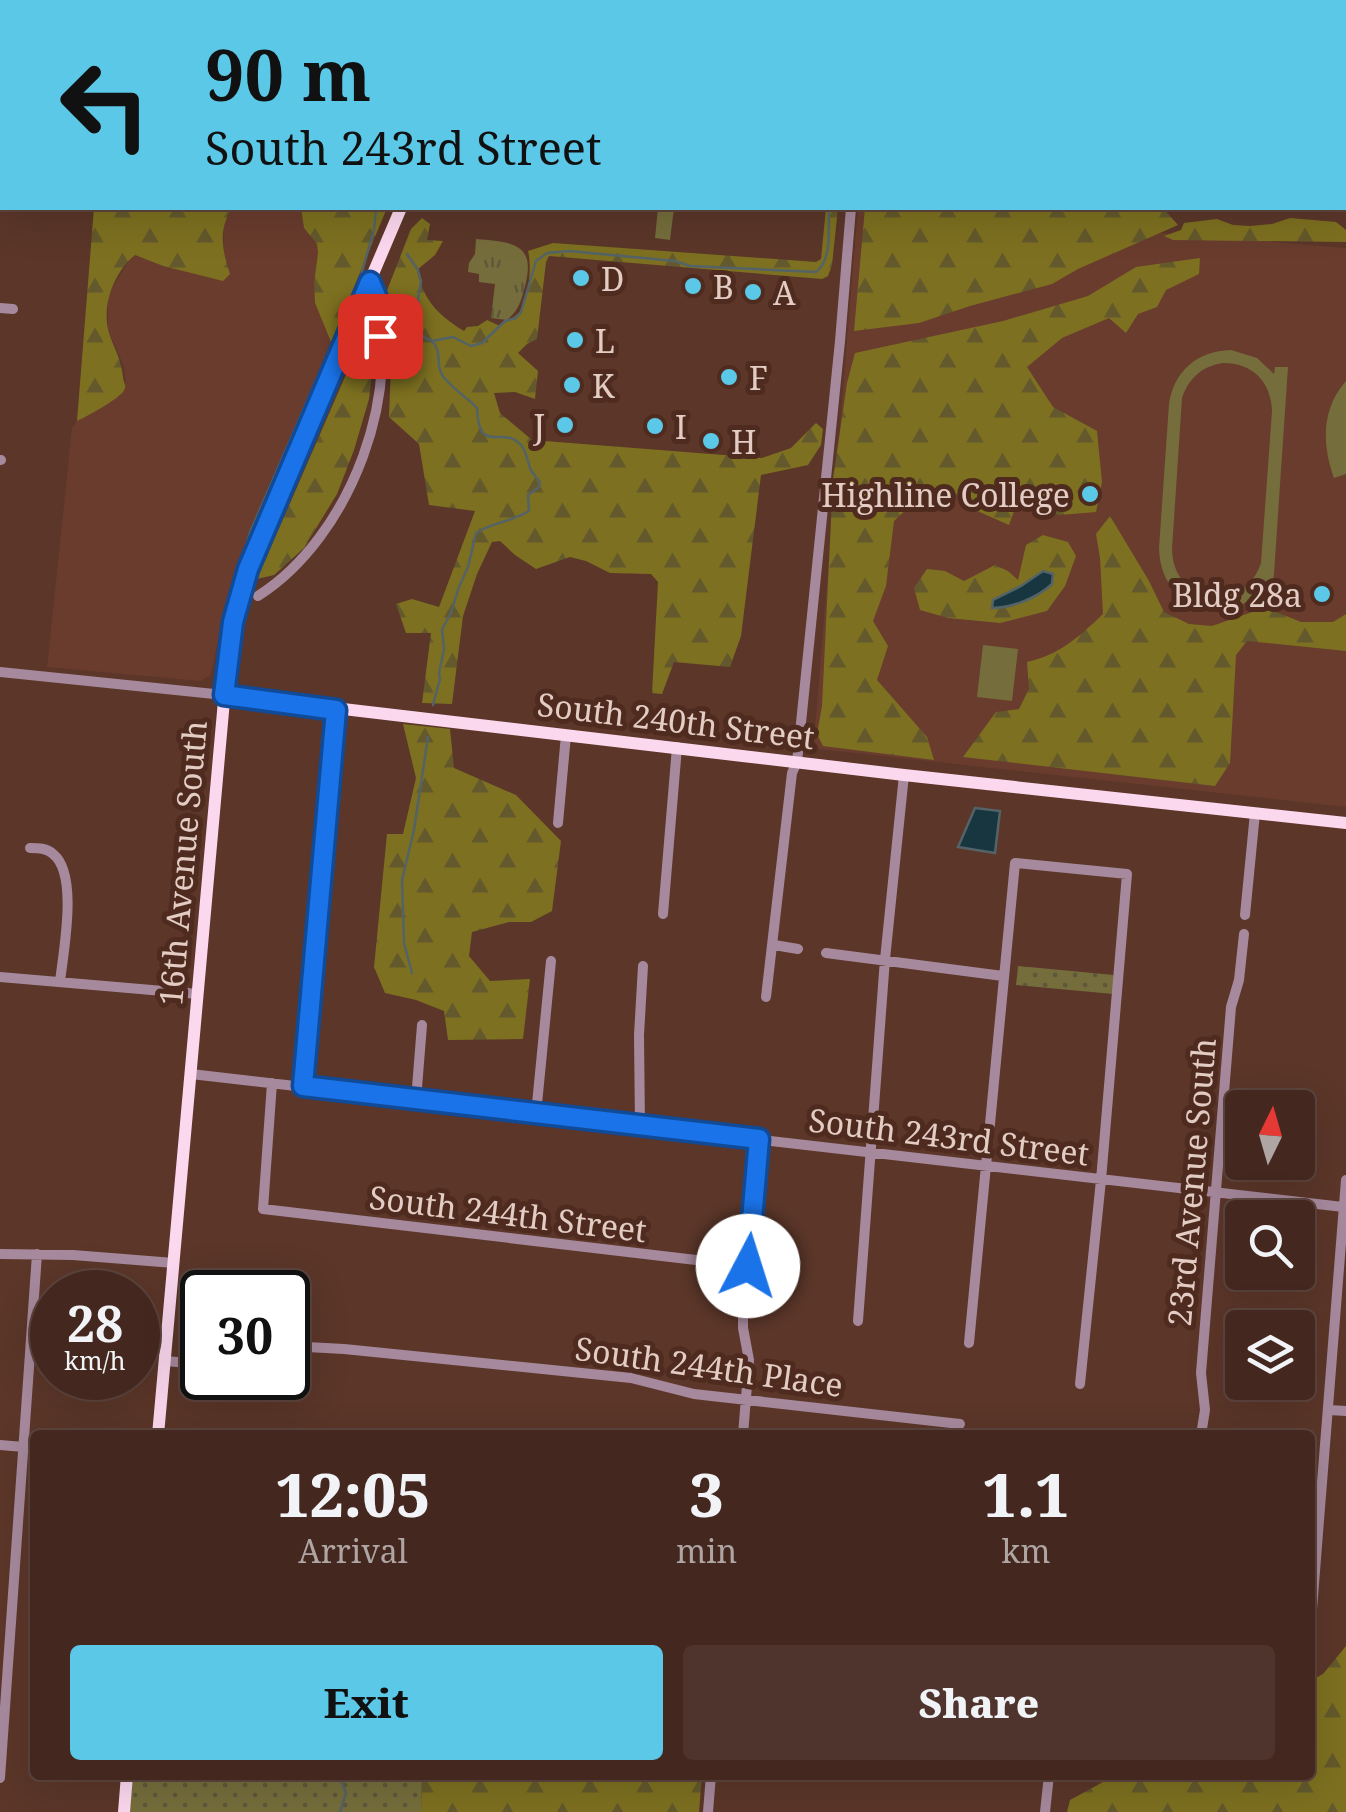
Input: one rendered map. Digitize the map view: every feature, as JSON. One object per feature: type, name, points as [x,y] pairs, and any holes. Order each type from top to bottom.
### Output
[{"type":"main road","name":"16th Avenue South","points":[[158,1430],[233,622],[248,569],[400,210]]},
{"type":"main road","name":"South 240th Street","points":[[224,695],[1346,823]]},
{"type":"main road","points":[[124,1812],[127,1780]]},
{"type":"street","points":[[766,997],[792,773],[797,762],[851,210]]},
{"type":"street","points":[[258,596],[292,571],[322,535],[352,482],[368,442],[379,402],[382,365],[376,296],[370,282]]},
{"type":"street","points":[[0,308],[13,309]]},
{"type":"street","name":"South 240th Street","points":[[0,672],[224,695]]},
{"type":"street","points":[[303,1086],[336,710]]},
{"type":"street","points":[[558,823],[566,735]]},
{"type":"street","points":[[663,914],[677,747]]},
{"type":"street","points":[[858,1320],[904,775]]},
{"type":"street","points":[[1245,916],[1255,813]]},
{"type":"street","points":[[30,848],[50,851],[64,872],[67,892],[60,982]]},
{"type":"street","points":[[969,1343],[1014,863],[1127,874],[1080,1384]]},
{"type":"street","name":"23rd Avenue South","points":[[1202,1430],[1205,1410],[1201,1373],[1231,1007],[1239,980],[1244,934]]},
{"type":"street","points":[[774,946],[798,948]]},
{"type":"street","points":[[826,953],[1003,976]]},
{"type":"street","points":[[536,1114],[551,961]]},
{"type":"street","points":[[640,1127],[644,966]]},
{"type":"street","points":[[0,977],[198,994]]},
{"type":"street","points":[[416,1100],[422,1025]]},
{"type":"street","name":"South 243rd Street","points":[[191,1074],[1343,1207]]},
{"type":"street","name":"South 244th Street","points":[[272,1083],[263,1208],[748,1266]]},
{"type":"street","points":[[744,1430],[749,1360],[743,1328],[759,1139]]},
{"type":"street","points":[[1315,1575],[1346,1180]]},
{"type":"street","points":[[0,1254],[174,1263]]},
{"type":"street","points":[[0,1778],[29,1447],[37,1254]]},
{"type":"street","name":"South 244th Place","points":[[310,1349],[451,1365],[632,1378],[682,1392],[960,1424]]},
{"type":"street","points":[[165,1361],[180,1362]]},
{"type":"street","points":[[1329,1410],[1346,1411]]},
{"type":"street","points":[[0,1444],[29,1447]]},
{"type":"street","points":[[708,1812],[710,1780]]},
{"type":"street","points":[[1046,1812],[1049,1780]]},
{"type":"shaded area","points":[[231,210],[301,210],[304,228],[317,244],[315,303],[331,342],[226,602],[211,675],[200,681],[47,667],[72,428],[77,421],[120,396],[126,387],[124,367],[108,330],[112,288],[135,255],[214,279],[223,254],[224,223]]},
{"type":"shaded area","name":"Highline College","points":[[858,210],[1346,248],[1346,807],[819,749],[814,740]]},
{"type":"shaded area","points":[[1066,1780],[1173,1780],[1172,1788]]},
{"type":"green space","points":[[94,210],[231,210],[223,240],[230,274],[223,281],[135,255],[121,271],[108,301],[107,323],[125,388],[115,399],[77,421]]},
{"type":"green space","points":[[301,210],[386,210],[331,342],[315,303],[317,244],[304,228]]},
{"type":"green space","points":[[658,210],[674,210],[670,240],[655,238]]},
{"type":"green space","points":[[826,210],[838,210],[832,265],[828,276],[822,279],[549,256],[537,339],[518,353],[538,371],[535,399],[515,392],[494,393],[500,413],[532,440],[762,458],[791,448],[816,423],[823,429],[821,445],[808,465],[761,475],[741,636],[730,667],[674,662],[662,694],[652,693],[658,582],[651,574],[610,573],[570,557],[536,569],[500,541],[492,542],[463,616],[452,704],[422,703],[431,633],[406,633],[396,604],[412,599],[439,607],[475,511],[429,505],[419,444],[389,417],[392,338],[386,293],[411,229],[422,218],[430,224],[427,240],[443,241],[435,255],[417,270],[433,306],[464,331],[487,320],[500,326],[514,317],[526,297],[528,251],[553,243],[816,262],[821,259]]},
{"type":"green space","points":[[865,210],[1165,210],[1178,225],[1052,284],[919,323],[854,331]]},
{"type":"green space","points":[[1290,218],[1336,222],[1346,230],[1346,242],[1173,240],[1164,236],[1181,230],[1184,223],[1217,219],[1250,226]]},
{"type":"green space","points":[[476,239],[500,241],[524,253],[528,271],[521,301],[507,320],[491,318],[495,284],[479,282],[479,274],[468,272]]},
{"type":"green space","points":[[1200,258],[1199,274],[1166,290],[1157,307],[1138,314],[1126,333],[1109,318],[1062,338],[1027,367],[1053,407],[1097,431],[1102,482],[1096,512],[1060,515],[1015,508],[1009,525],[975,510],[949,488],[922,495],[894,521],[886,586],[873,621],[888,646],[877,680],[927,737],[934,760],[823,746],[817,734],[822,706],[833,479],[855,353],[1003,321],[1088,296],[1136,267]]},
{"type":"green space","points":[[368,324],[374,355],[369,399],[337,494],[304,548],[274,575],[257,579]]},
{"type":"green space","points":[[1231,350],[1257,358],[1274,374],[1275,367],[1288,367],[1273,588],[1264,588],[1231,608],[1213,610],[1197,607],[1170,586],[1159,548],[1172,392],[1189,365],[1219,351]],"holes":[[[1233,364],[1258,376],[1271,400],[1261,563],[1240,591],[1210,597],[1184,582],[1175,568],[1172,549],[1182,398],[1203,370]]]},
{"type":"green space","points":[[1346,381],[1346,474],[1334,478],[1326,428],[1332,403]]},
{"type":"green space","points":[[1110,516],[1164,612],[1189,624],[1212,626],[1258,610],[1274,611],[1301,622],[1333,622],[1346,614],[1346,651],[1247,641],[1236,655],[1230,763],[1215,786],[963,757],[996,712],[1019,709],[1029,689],[1027,662],[1068,644],[1103,614],[1096,534]]},
{"type":"green space","points":[[1043,535],[1068,542],[1076,556],[1065,586],[1047,611],[1000,623],[948,618],[920,610],[914,588],[927,569],[945,571],[964,581],[995,565],[1018,580],[1026,545]]},
{"type":"green space","points":[[983,645],[1018,649],[1012,701],[977,697]]},
{"type":"green space","points":[[403,724],[450,729],[454,768],[516,795],[561,841],[552,911],[531,922],[509,922],[472,932],[469,956],[490,981],[530,979],[523,1039],[448,1040],[444,1011],[385,993],[374,967],[387,834],[403,834],[416,778]]},
{"type":"green space","points":[[1018,966],[1114,975],[1113,994],[1016,985]]},
{"type":"green space","points":[[1346,1646],[1346,1812],[1067,1812],[1070,1800],[1107,1780],[1315,1780],[1315,1678]]},
{"type":"green space","points":[[127,1780],[422,1780],[421,1812],[124,1812]]},
{"type":"green space","points":[[422,1780],[702,1780],[699,1812],[421,1812]]},
{"type":"water","points":[[1043,571],[1053,574],[1052,584],[1046,589],[1016,604],[992,608],[993,600]]},
{"type":"water","points":[[975,808],[1000,811],[995,853],[958,847]]},
{"type":"waterway","points":[[235,579],[251,530],[359,282],[376,210]]},
{"type":"waterway","points":[[407,254],[421,281],[421,315],[416,327],[419,335],[432,341],[453,337],[471,346],[482,343],[521,312],[536,261],[547,253],[569,251],[675,261],[690,266],[816,272],[827,251],[829,210]]},
{"type":"waterway","points":[[432,341],[441,373],[477,408],[482,432],[514,439],[521,445],[540,482],[528,495],[529,511],[476,533],[468,567],[442,629],[444,649],[433,705]]},
{"type":"waterway","points":[[412,973],[404,943],[402,880],[428,737]]},
{"type":"waterway","points":[[340,1812],[346,1793],[341,1780]]},
{"type":"place","name":"D","points":[[581,278]]},
{"type":"place","name":"B","points":[[693,286]]},
{"type":"place","name":"A","points":[[753,292]]},
{"type":"place","name":"L","points":[[575,340]]},
{"type":"place","name":"F","points":[[729,377]]},
{"type":"place","name":"K","points":[[572,385]]},
{"type":"place","name":"J","points":[[565,425]]},
{"type":"place","name":"I","points":[[655,426]]},
{"type":"place","name":"H","points":[[711,441]]},
{"type":"place","name":"Highline College","points":[[1090,494]]},
{"type":"place","name":"Bldg 28a","points":[[1322,594]]},
{"type":"route","points":[[380,336],[376,296],[370,282],[248,569],[226,665],[224,695],[336,710],[303,1086],[759,1139],[748,1266]]}]
